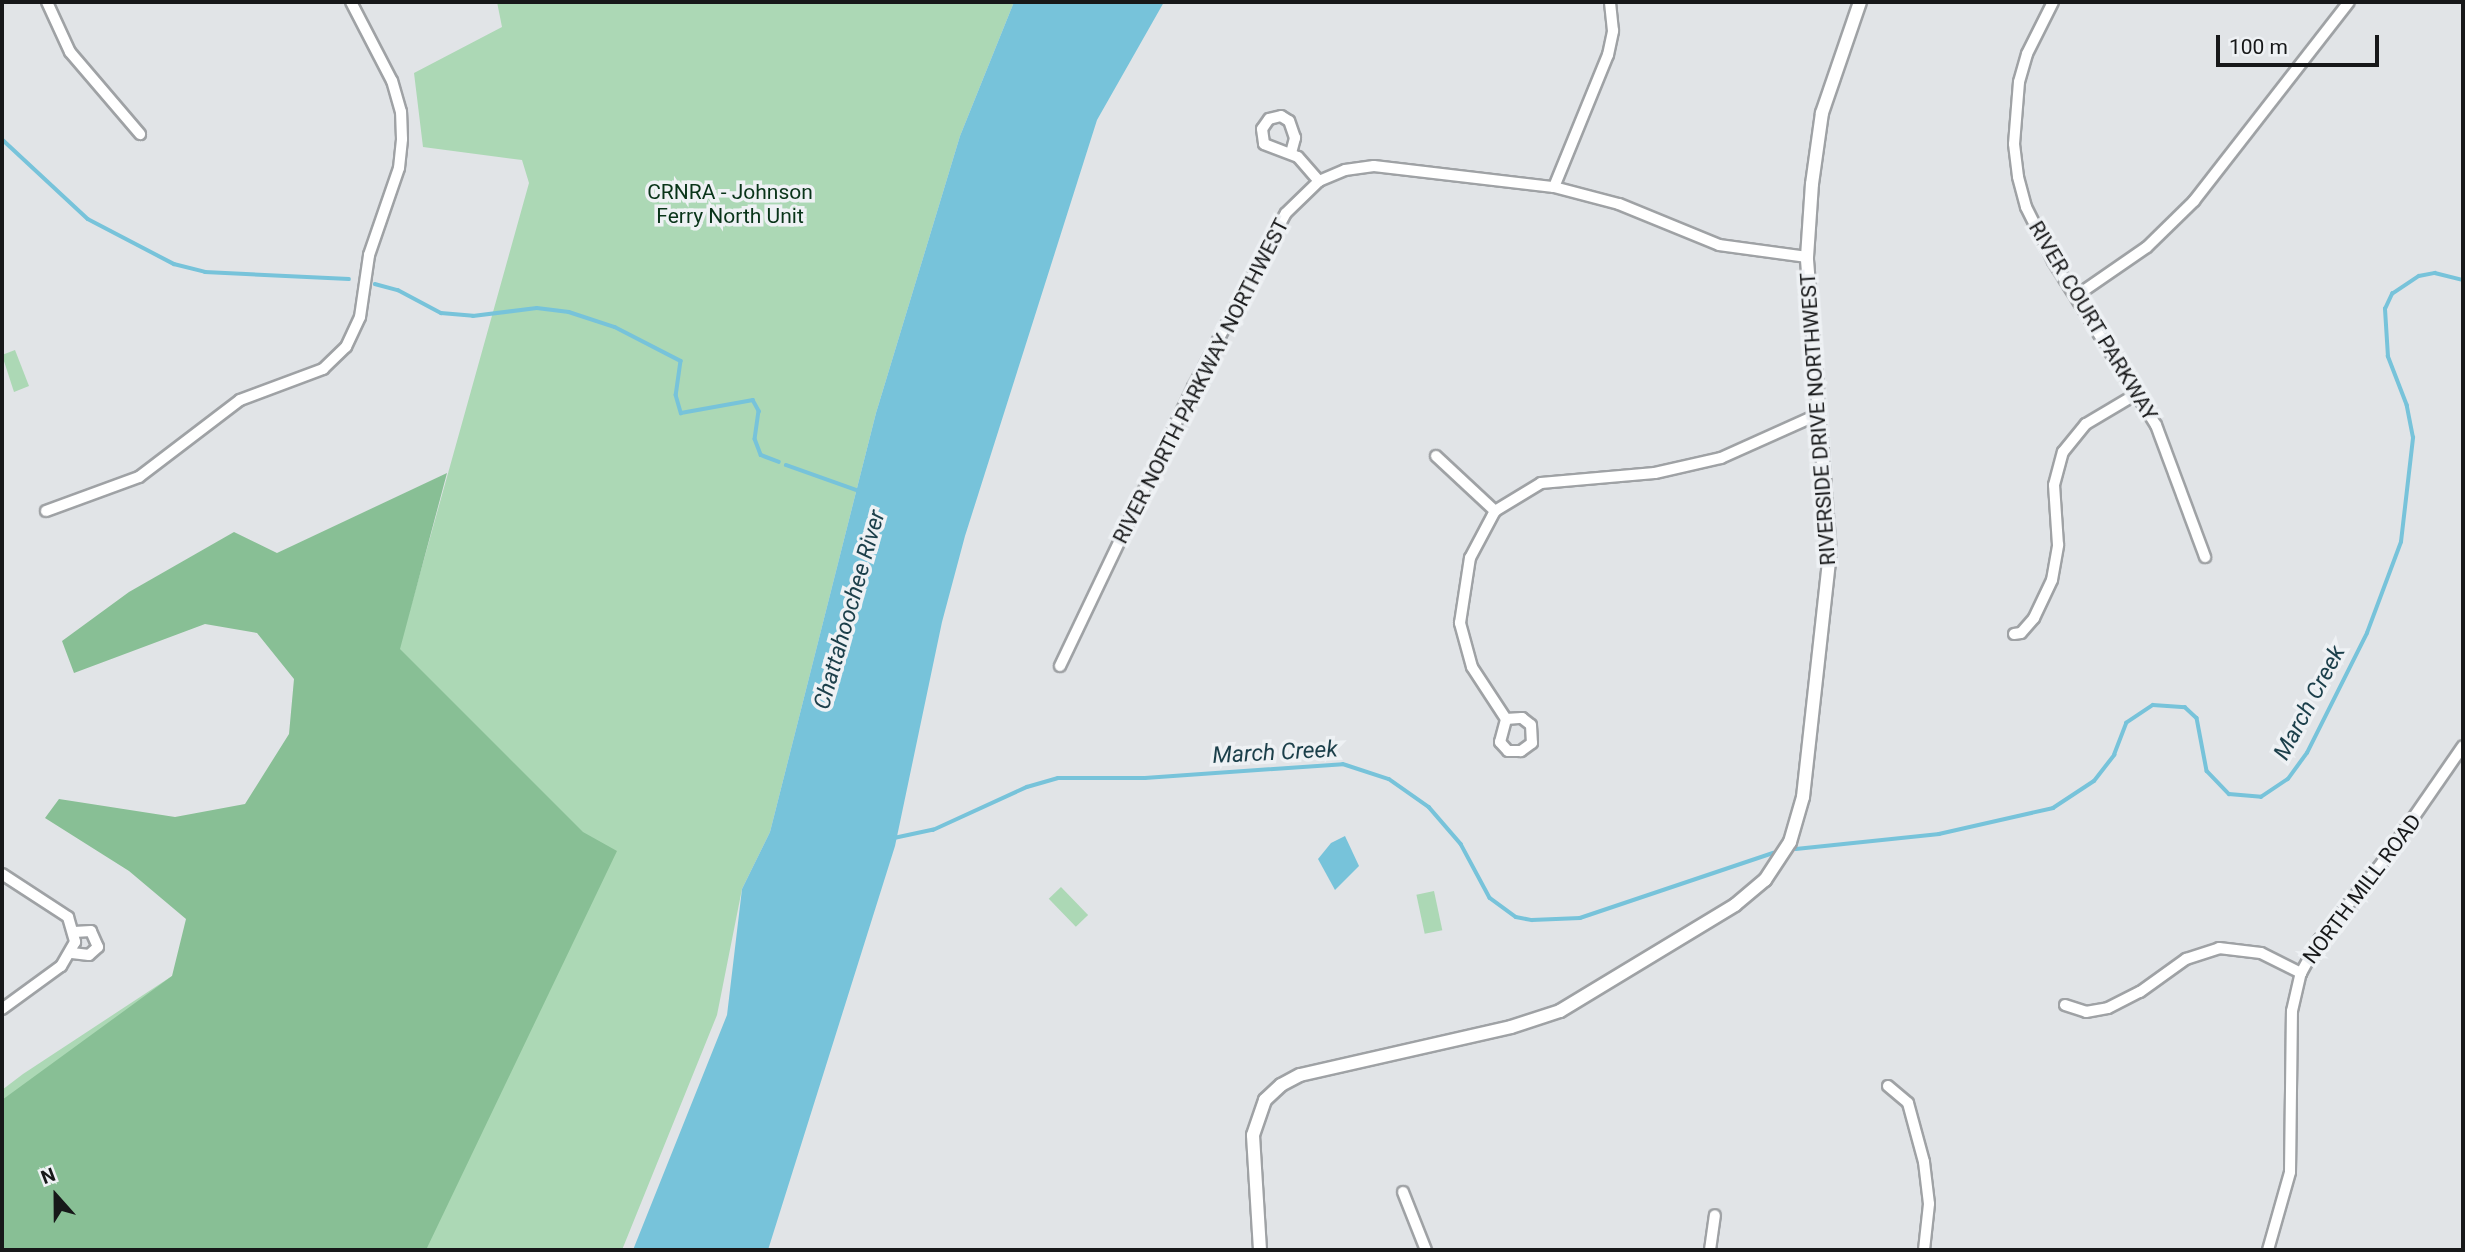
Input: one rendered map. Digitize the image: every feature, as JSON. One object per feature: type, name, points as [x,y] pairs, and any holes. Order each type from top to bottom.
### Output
[{"type":"street","points":[[47,2],[70,52],[140,134]]},
{"type":"street","points":[[46,511],[139,477],[225,409],[273,384],[323,369],[351,340],[360,317],[373,241],[399,169],[402,124],[392,81],[351,2]]},
{"type":"street","points":[[1554,187],[1608,55],[1613,31],[1610,2]]},
{"type":"street","name":"RIVERSIDE DRIVE NORTHWEST","points":[[1261,1250],[1253,1135],[1265,1100],[1281,1085],[1300,1075],[1511,1027],[1560,1011],[1735,905],[1779,862],[1790,842],[1803,797],[1830,552],[1807,257],[1822,113],[1860,2]]},
{"type":"street","name":"RIVER COURT PARKWAY","points":[[2053,2],[2027,54],[2014,115],[2014,144],[2026,207],[2053,261],[2138,393],[2171,457],[2189,520],[2205,557]]},
{"type":"street","points":[[2076,296],[2147,247],[2194,201],[2348,2]]},
{"type":"street","points":[[1291,153],[1319,181]]},
{"type":"street","name":"RIVER NORTH PARKWAY NORTHWEST","points":[[1060,666],[1193,387],[1286,214],[1319,181],[1345,170],[1374,166],[1554,187],[1619,204],[1719,245],[1807,257]]},
{"type":"street","points":[[2014,634],[2021,633],[2034,618],[2052,580],[2058,545],[2054,485],[2063,453],[2086,424],[2138,393]]},
{"type":"street","points":[[1506,719],[1472,667],[1460,623],[1470,558],[1494,511],[1541,483],[1694,466],[1747,448],[1819,414]]},
{"type":"street","points":[[1436,456],[1494,511]]},
{"type":"street","name":"NORTH MILL ROAD","points":[[2268,1250],[2290,1172],[2292,1011],[2301,973],[2319,940],[2382,863],[2463,746]]},
{"type":"street","points":[[2,874],[68,917],[74,932],[72,953]]},
{"type":"street","points":[[2,1009],[72,953],[89,955],[98,942],[91,931],[74,932]]},
{"type":"street","points":[[2065,1005],[2086,1012],[2108,1008],[2140,992],[2186,959],[2219,948],[2261,953],[2301,973]]},
{"type":"street","points":[[1888,1086],[1908,1102],[1924,1162],[1929,1204],[1924,1250]]},
{"type":"street","points":[[1403,1192],[1426,1250]]},
{"type":"street","points":[[1710,1250],[1715,1215]]},
{"type":"green space","name":"CRNRA - Johnson Ferry North Unit","points":[[497,2],[1014,2],[960,136],[876,413],[770,832],[742,889],[717,1015],[622,1250],[2,1250],[2,1090],[23,1074],[172,976],[583,833],[399,649],[529,183],[522,160],[423,147],[414,73],[502,27]]},
{"type":"green space","points":[[15,350],[29,386],[14,392],[2,355]]},
{"type":"green space","points":[[447,473],[400,649],[583,832],[617,851],[426,1250],[2,1250],[2,1100],[172,976],[186,919],[129,871],[45,818],[59,799],[175,817],[245,804],[289,734],[294,679],[257,633],[205,624],[74,673],[62,641],[129,592],[234,532],[277,553]]},
{"type":"green space","points":[[1061,887],[1088,915],[1076,927],[1049,899]]},
{"type":"green space","points":[[1434,891],[1442,930],[1425,934],[1416,895]]},
{"type":"water","name":"Chattahoochee River","points":[[1014,2],[1164,2],[1097,120],[965,536],[942,622],[895,846],[768,1250],[633,1250],[727,1015],[742,889],[770,832],[876,413],[960,136]]},
{"type":"water","points":[[1345,836],[1359,866],[1335,890],[1318,859],[1331,843]]},
{"type":"waterway","points":[[2,139],[88,219],[174,264],[205,272],[349,279]]},
{"type":"waterway","name":"March Creek","points":[[1796,849],[1939,834],[2053,808],[2094,781],[2114,755],[2126,723],[2153,705],[2185,707],[2197,718],[2207,771],[2229,794],[2261,797],[2288,779],[2307,753],[2367,633],[2401,542],[2413,438],[2407,406],[2388,357],[2385,309],[2392,294],[2419,276],[2435,273],[2463,280]]},
{"type":"waterway","points":[[375,284],[398,290],[441,313],[473,316],[537,308],[569,312],[615,327],[681,361],[676,395],[681,413],[753,400],[759,411],[755,439],[761,455],[779,462]]},
{"type":"waterway","points":[[786,465],[859,491]]},
{"type":"waterway","name":"March Creek","points":[[894,838],[933,830],[1027,787],[1058,778],[1145,778],[1343,764],[1389,779],[1429,807],[1461,844],[1490,898],[1516,917],[1532,920],[1580,918],[1773,853]]}]
